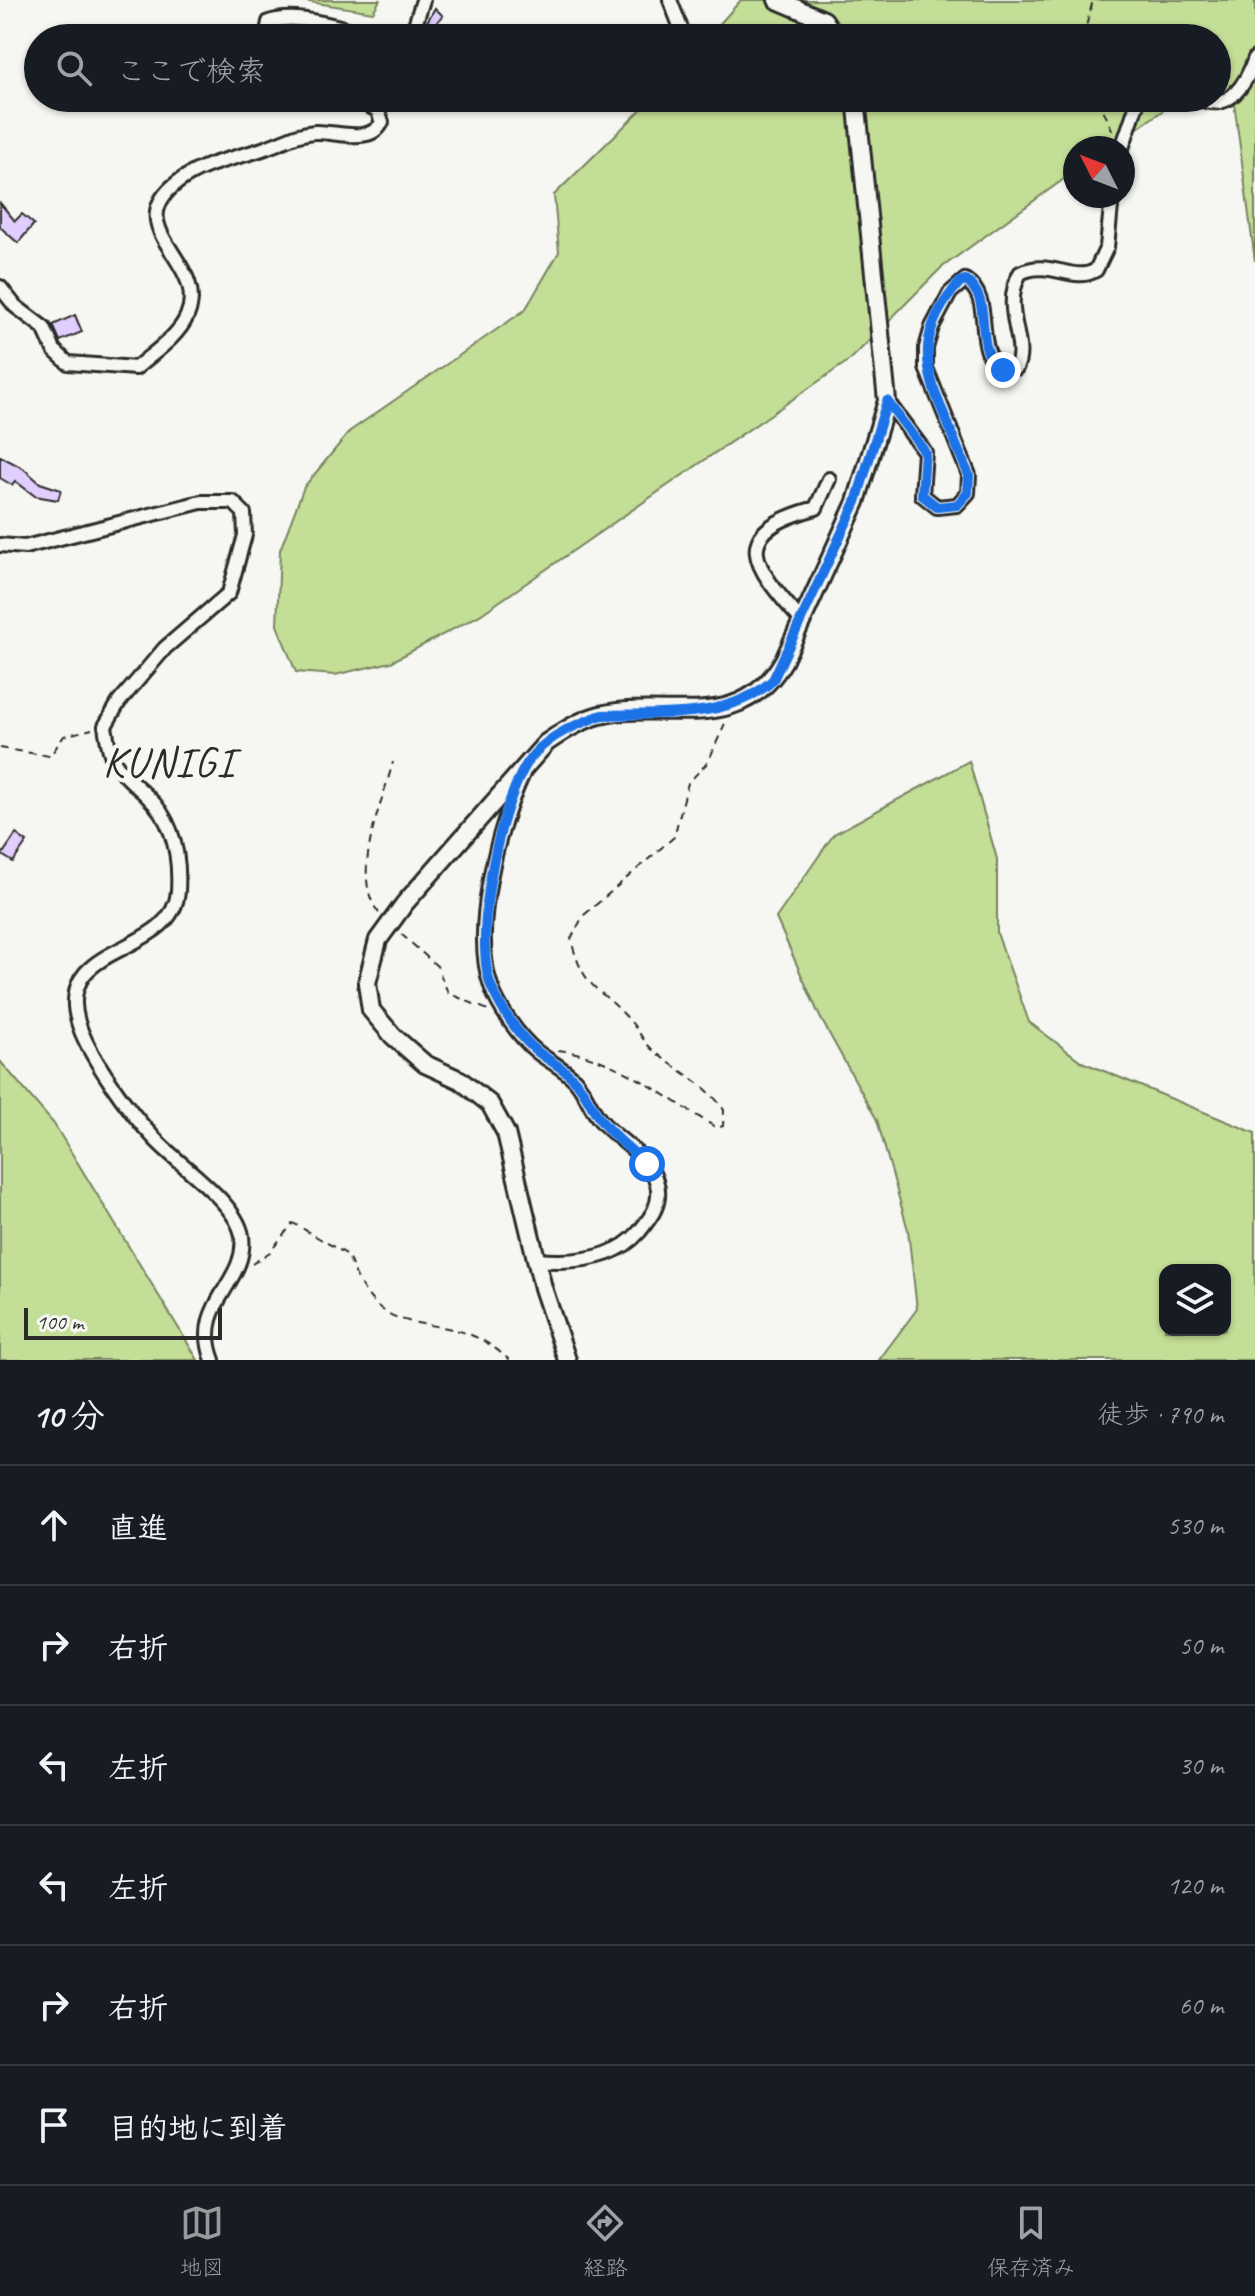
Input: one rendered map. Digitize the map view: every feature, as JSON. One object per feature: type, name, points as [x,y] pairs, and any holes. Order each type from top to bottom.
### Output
[{"type":"street","points":[[415,24],[423,0]]},
{"type":"street","points":[[670,0],[679,24]]},
{"type":"street","points":[[777,0],[824,20],[827,24]]},
{"type":"street","points":[[269,24],[278,19],[316,24]]},
{"type":"street","points":[[1231,96],[1248,79],[1255,58]]},
{"type":"street","points":[[0,287],[15,306],[44,328],[54,350],[68,363],[136,368],[176,332],[187,318],[194,295],[190,279],[157,224],[160,201],[168,189],[189,174],[218,160],[266,148],[300,133],[369,134],[379,129],[382,122],[378,112]]},
{"type":"street","points":[[567,1360],[551,1319],[506,1133],[490,1104],[460,1080],[425,1064],[393,1036],[371,1010],[367,983],[378,940],[390,924],[532,756],[562,731],[602,715],[733,706],[758,694],[773,680],[856,502],[887,401],[857,112]]},
{"type":"street","points":[[1126,136],[1134,112]]},
{"type":"street","points":[[887,401],[925,452],[922,495],[937,507],[957,505],[968,493],[969,475],[926,368],[926,348],[932,327],[950,293],[965,280],[975,289],[980,301],[989,357],[1003,370],[1016,368],[1019,348],[1011,298],[1020,273],[1034,266],[1052,267],[1080,275],[1096,270],[1107,247],[1111,208]]},
{"type":"street","points":[[801,620],[770,585],[756,555],[757,541],[771,523],[816,508],[829,479]]},
{"type":"street","points":[[0,545],[25,547],[201,502],[233,502],[244,513],[245,535],[229,593],[165,648],[119,702],[105,726],[115,762],[150,798],[168,824],[176,851],[178,892],[173,914],[165,923],[97,960],[82,977],[76,1017],[115,1088],[153,1138],[231,1211],[242,1234],[241,1254],[205,1331],[213,1360]]},
{"type":"street","points":[[532,756],[507,811],[486,906],[486,964],[491,988],[535,1050],[578,1083],[600,1120],[647,1164],[658,1185],[652,1216],[633,1239],[616,1250],[604,1255],[537,1260]]},
{"type":"path","points":[[1087,24],[1093,0]]},
{"type":"path","points":[[1104,112],[1115,136]]},
{"type":"path","points":[[535,1050],[576,1052],[620,1069],[717,1128],[723,1126],[724,1110],[709,1089],[654,1052],[632,1022],[592,986],[578,968],[571,939],[583,916],[674,837],[688,783],[708,762],[733,706]]},
{"type":"path","points":[[0,748],[50,756],[64,736],[105,726]]},
{"type":"path","points":[[235,1268],[255,1263],[270,1252],[293,1223],[348,1255],[356,1291]]},
{"type":"path","points":[[455,1338],[475,1338],[497,1348],[509,1360]]},
{"type":"green space","points":[[297,0],[380,0],[373,12]]},
{"type":"green space","points":[[741,0],[1255,0],[1255,261],[1231,94],[1231,24],[720,24]]},
{"type":"green space","points":[[639,112],[1161,112],[1126,136],[1063,136],[1063,180],[941,268],[851,359],[480,615],[391,662],[335,675],[296,672],[277,625],[280,550],[304,487],[350,431],[525,310],[559,252],[554,195]]},
{"type":"green space","points":[[969,761],[997,859],[997,933],[1029,1022],[1082,1062],[1255,1133],[1255,1360],[879,1360],[917,1309],[908,1230],[877,1120],[820,1017],[776,918],[834,834]]},
{"type":"green space","points":[[0,1061],[54,1124],[198,1360],[0,1360]]},
{"type":"building","points":[[435,8],[443,16],[436,24],[426,24]]},
{"type":"building","points":[[0,203],[15,221],[22,214],[34,224],[18,243],[0,227]]},
{"type":"building","points":[[75,315],[82,332],[60,341],[53,325]]},
{"type":"building","points":[[0,456],[23,468],[40,483],[61,490],[58,500],[35,496],[15,481],[12,485],[0,478]]},
{"type":"building","points":[[16,834],[27,842],[13,862],[2,855]]},
{"type":"district","name":"KUNIGI","points":[[169,762]]},
{"type":"route","points":[[647,1164],[600,1120],[578,1083],[522,1036],[491,988],[486,964],[486,906],[490,877],[507,811],[521,778],[532,756],[562,731],[581,722],[602,715],[733,706],[758,694],[773,680],[856,502],[887,401],[925,452],[922,495],[937,507],[957,505],[968,493],[969,475],[931,387],[926,368],[926,348],[932,327],[950,293],[960,282],[965,280],[975,289],[980,301],[984,343],[989,357],[1003,370]]}]
